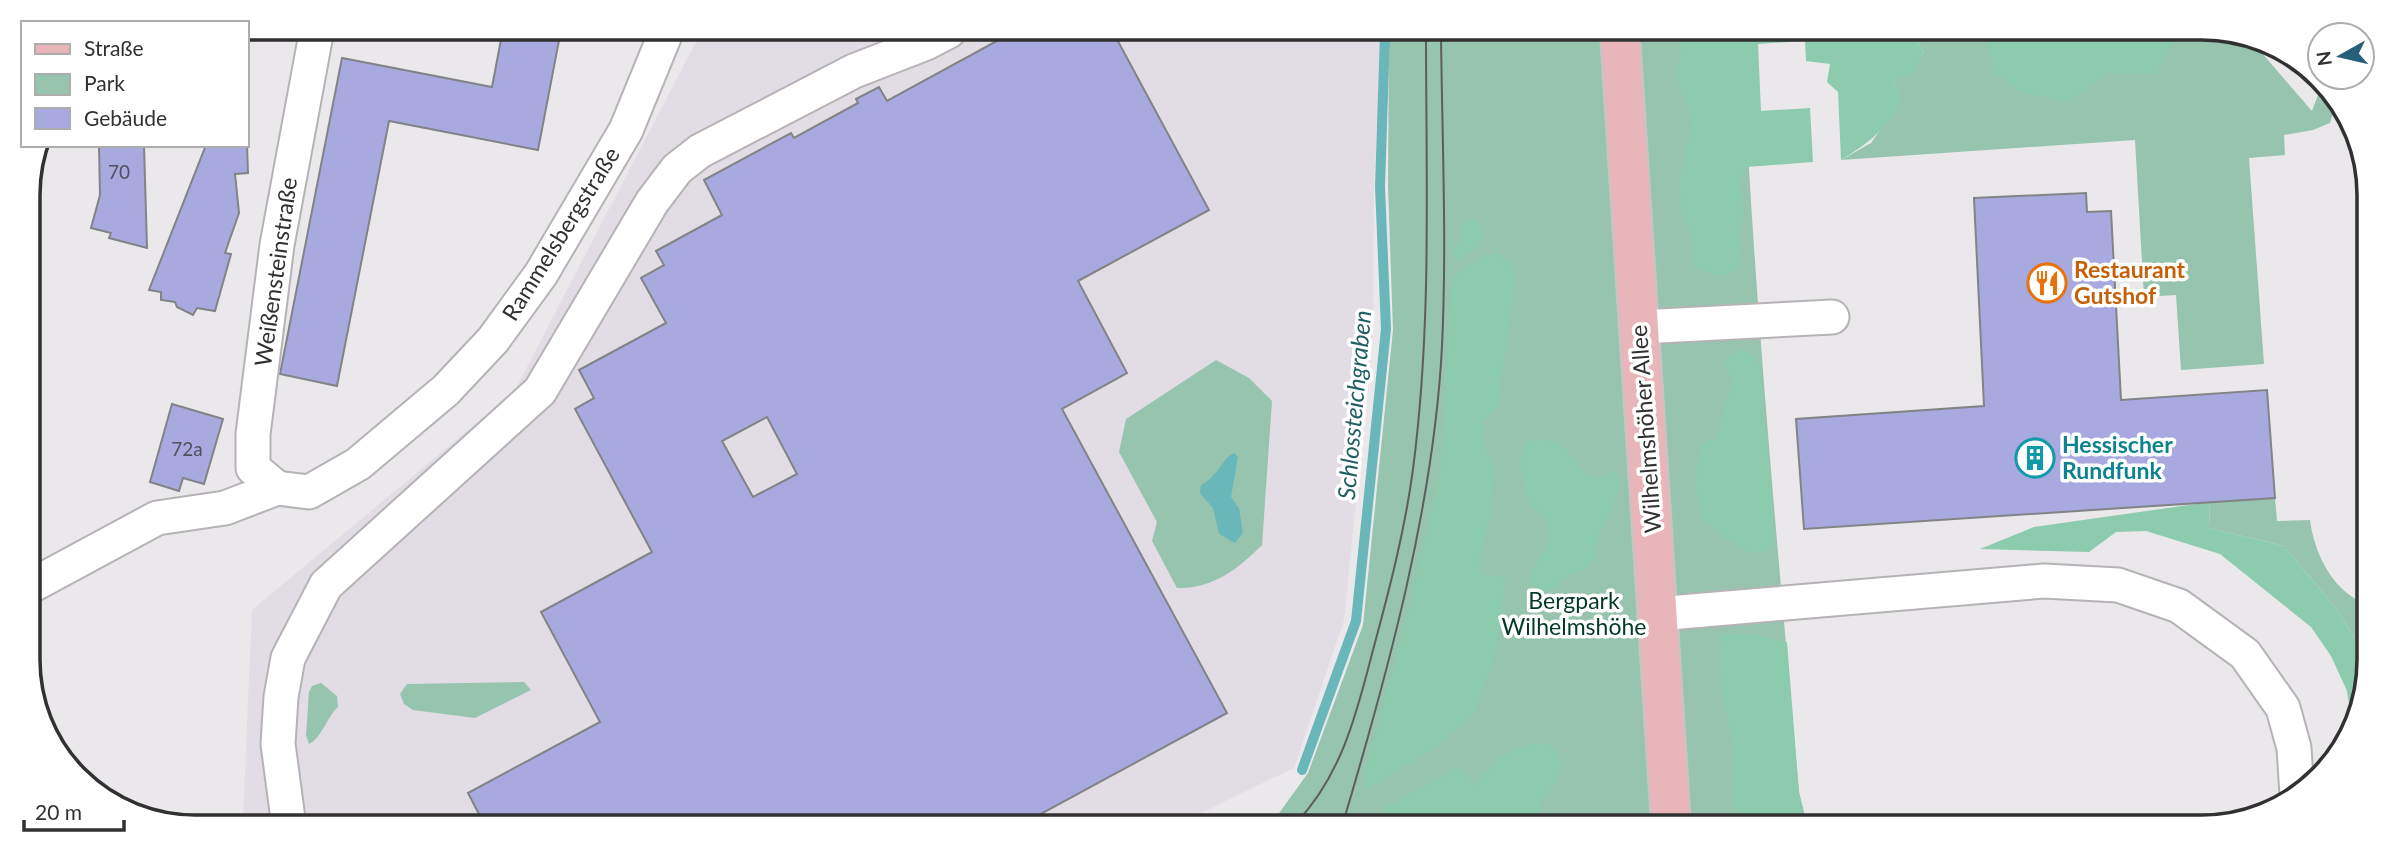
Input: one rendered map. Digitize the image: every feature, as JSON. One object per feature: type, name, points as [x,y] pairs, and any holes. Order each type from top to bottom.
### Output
[{"type":"main road","name":"Wilhelmshöher Allee","points":[[1620,40],[1670,814]]},
{"type":"street","name":"Weißensteinstraße","points":[[277,488],[254,468],[253,434],[278,245],[311,41]]},
{"type":"street","name":"Rammelsbergstraße","points":[[277,488],[309,492],[358,464],[446,390],[493,340],[541,274],[626,130],[663,41]]},
{"type":"street","points":[[287,815],[278,744],[281,697],[288,658],[326,585],[540,390],[652,202],[677,169],[700,151],[854,71],[931,41]]},
{"type":"street","points":[[1640,327],[1832,317]]},
{"type":"street","points":[[40,581],[157,517],[225,508],[277,488]]},
{"type":"street","points":[[1657,614],[2044,581],[2118,585],[2179,606],[2245,654],[2283,708],[2294,748],[2296,783]]},
{"type":"shaded area","points":[[1381,40],[1374,186],[1373,331],[1344,620],[1294,768],[1198,815],[243,815],[252,610],[514,392],[696,41]]},
{"type":"green space","name":"Bergpark Wilhelmshöhe","points":[[1389,40],[1742,40],[1766,414],[1799,792],[1804,814],[1278,814],[1308,773],[1363,625],[1393,330],[1388,187]]},
{"type":"green space","points":[[1681,40],[1917,40],[1924,53],[1912,74],[1894,81],[1901,102],[1882,129],[1841,160],[1838,92],[1827,82],[1830,64],[1806,61],[1805,41],[1758,44],[1761,111],[1810,108],[1813,162],[1747,167],[1739,178],[1744,214],[1739,236],[1742,267],[1720,276],[1694,268],[1694,240],[1682,217],[1679,182],[1692,122],[1677,79]]},
{"type":"green space","points":[[1917,40],[2202,40],[2232,43],[2261,52],[2312,111],[2319,94],[2333,113],[2330,123],[2313,130],[2284,135],[2285,155],[2249,158],[2264,364],[2181,370],[2176,295],[2144,297],[2135,140],[1841,160],[1871,143],[1900,102],[1894,81],[1924,53]]},
{"type":"green space","points":[[1985,40],[2174,40],[2156,73],[2106,73],[2069,102],[2024,93],[1994,72]]},
{"type":"green space","points":[[1474,218],[1483,229],[1479,245],[1460,260],[1454,258],[1453,247],[1460,241],[1462,223]]},
{"type":"green space","points":[[1498,252],[1511,265],[1515,278],[1498,405],[1484,421],[1481,439],[1494,470],[1490,517],[1479,560],[1481,574],[1506,578],[1495,653],[1474,714],[1434,749],[1367,789],[1364,779],[1412,599],[1440,472],[1453,277],[1480,258]]},
{"type":"green space","points":[[1740,350],[1749,352],[1760,365],[1775,539],[1763,554],[1738,546],[1701,518],[1695,482],[1700,445],[1716,439],[1732,382],[1725,364],[1729,355]]},
{"type":"green space","points":[[1216,360],[1249,378],[1272,401],[1262,545],[1224,576],[1202,585],[1177,588],[1152,541],[1157,522],[1119,452],[1126,419]]},
{"type":"green space","points":[[1539,439],[1562,446],[1587,476],[1599,478],[1614,471],[1619,477],[1620,488],[1599,535],[1595,557],[1584,569],[1570,574],[1548,592],[1537,589],[1529,580],[1550,536],[1545,515],[1532,509],[1521,467],[1526,442]]},
{"type":"green space","points":[[2275,498],[2277,521],[2310,520],[2315,544],[2326,568],[2341,588],[2357,599],[2357,642],[2335,607],[2284,546],[2209,528],[2210,502]]},
{"type":"green space","points":[[2210,502],[2209,528],[2284,546],[2335,607],[2357,642],[2354,690],[2350,708],[2347,691],[2331,656],[2311,627],[2220,554],[2146,531],[2116,532],[2089,552],[1980,549],[2034,527]]},
{"type":"green space","points":[[1748,634],[1787,642],[1799,792],[1804,814],[1734,814],[1734,756],[1719,669],[1721,635]]},
{"type":"green space","points":[[524,682],[531,690],[475,718],[413,710],[404,704],[400,694],[407,684]]},
{"type":"green space","points":[[321,683],[337,696],[338,707],[317,738],[309,744],[306,735],[309,692],[312,686]]},
{"type":"green space","points":[[1530,744],[1549,744],[1556,751],[1559,774],[1540,802],[1541,814],[1383,814],[1387,806],[1457,768],[1468,776],[1474,786],[1501,756]]},
{"type":"water","points":[[1234,453],[1238,457],[1231,497],[1239,508],[1243,533],[1235,543],[1219,534],[1213,508],[1200,493],[1201,485]]},
{"type":"building","points":[[501,41],[559,41],[538,150],[389,121],[337,386],[280,374],[342,58],[492,87]]},
{"type":"building","points":[[997,41],[1118,41],[1209,210],[1078,281],[1127,373],[1062,409],[1227,713],[1040,815],[479,815],[468,793],[600,722],[541,612],[652,552],[575,409],[594,398],[579,370],[666,323],[641,278],[664,265],[656,251],[722,215],[704,180],[791,133],[794,138],[858,103],[856,99],[879,87],[887,101]],"holes":[[[767,417],[797,474],[753,497],[722,441]]]},
{"type":"building","points":[[99,147],[144,147],[147,248],[109,238],[111,233],[91,228],[100,195]]},
{"type":"building","points":[[205,147],[247,147],[248,173],[235,174],[239,213],[225,253],[231,254],[215,311],[197,308],[193,315],[177,307],[175,302],[161,300],[161,292],[149,290]]},
{"type":"building","name":"Hessischer Rundfunk","points":[[2086,193],[2087,212],[2111,211],[2121,400],[2267,390],[2275,498],[1804,529],[1796,419],[1984,406],[1974,198]]},
{"type":"building","points":[[172,404],[223,419],[204,484],[183,478],[179,491],[150,482]]},
{"type":"waterway","name":"Schlossteichgraben","points":[[1302,770],[1356,621],[1386,329],[1380,187],[1385,40]]},
{"type":"tram line","points":[[1303,814],[1336,764],[1354,719],[1391,583],[1410,492],[1419,415],[1425,306],[1426,40]]},
{"type":"tram line","points":[[1345,814],[1406,587],[1419,527],[1437,406],[1444,268],[1441,40]]},
{"type":"place","name":"Restaurant Gutshof","points":[[2047,283]]},
{"type":"place","name":"Hessischer Rundfunk","points":[[2035,458]]}]
